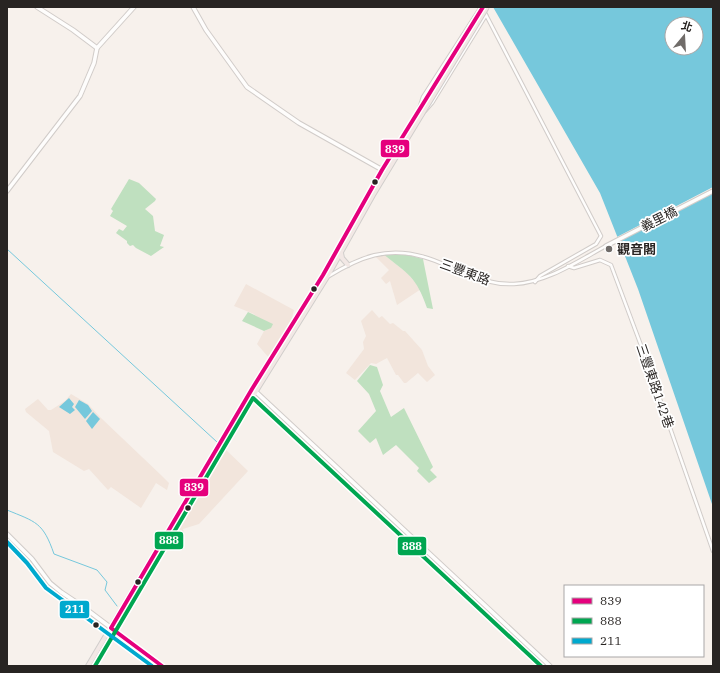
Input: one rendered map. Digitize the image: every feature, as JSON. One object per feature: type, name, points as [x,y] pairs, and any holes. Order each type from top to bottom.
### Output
[{"type":"main road","points":[[420,114],[482,7]]},
{"type":"main road","points":[[93,666],[113,629],[254,390],[325,276],[384,171],[487,7]]},
{"type":"main road","points":[[325,276],[341,253],[384,171]]},
{"type":"main road","points":[[341,253],[342,258],[348,264]]},
{"type":"main road","points":[[88,666],[113,629]]},
{"type":"street","points":[[37,7],[73,30],[97,48]]},
{"type":"street","points":[[7,191],[80,96],[94,63],[97,48],[134,7]]},
{"type":"street","points":[[193,7],[206,30],[247,87],[299,123],[384,171]]},
{"type":"street","points":[[482,7],[601,236],[596,244],[540,276],[535,282]]},
{"type":"street","points":[[420,114],[432,103],[486,15]]},
{"type":"street","name":"義里橋","points":[[606,246],[713,191]]},
{"type":"street","name":"三豐東路","points":[[325,276],[367,256],[383,253],[407,253],[425,257],[474,278],[494,283],[514,284],[535,282],[606,246]]},
{"type":"street","name":"三豐東路142巷","points":[[568,266],[574,268],[600,260],[611,266],[645,356],[713,551]]},
{"type":"street","points":[[254,390],[550,666]]},
{"type":"street","points":[[7,534],[32,559],[50,583],[162,666]]},
{"type":"shaded area","points":[[383,254],[407,273],[421,289],[397,305],[390,281],[386,284],[381,278],[389,270],[375,256]]},
{"type":"shaded area","points":[[246,284],[294,310],[292,318],[269,358],[257,344],[264,331],[266,331],[254,314],[234,306]]},
{"type":"shaded area","points":[[372,310],[379,318],[382,316],[390,324],[393,323],[405,331],[422,350],[428,366],[435,375],[427,382],[418,373],[404,383],[398,375],[396,375],[387,358],[376,364],[371,363],[355,380],[346,373],[364,349],[363,342],[366,336],[361,321]]},
{"type":"shaded area","points":[[71,394],[88,404],[169,483],[167,490],[156,483],[141,508],[111,487],[108,490],[89,469],[84,471],[53,452],[49,431],[26,412],[25,409],[38,399],[48,410],[51,410],[65,401]]},
{"type":"shaded area","points":[[225,449],[248,471],[199,524],[183,529],[185,536],[182,542],[174,535]]},
{"type":"green space","points":[[129,179],[139,183],[156,199],[145,209],[153,216],[155,231],[164,235],[160,246],[164,247],[151,256],[133,245],[130,246],[127,241],[116,233],[119,229],[123,231],[127,226],[110,216],[113,211],[111,209]]},
{"type":"green space","points":[[383,254],[404,254],[423,259],[433,309],[427,308],[419,289],[410,276]]},
{"type":"green space","points":[[248,312],[273,324],[271,328],[264,331],[242,321]]},
{"type":"green space","points":[[370,365],[377,367],[383,385],[380,391],[391,417],[404,408],[433,467],[430,470],[437,477],[429,483],[417,471],[419,468],[396,445],[383,455],[376,438],[370,443],[358,431],[376,411],[369,394],[357,381]]},
{"type":"water","points":[[493,7],[713,7],[713,507],[638,289],[600,193]]},
{"type":"water","points":[[69,398],[74,404],[72,407],[75,410],[70,414],[59,407]]},
{"type":"water","points":[[79,400],[88,405],[92,411],[85,419],[75,407]]},
{"type":"water","points":[[93,412],[100,419],[92,429],[86,421]]},
{"type":"pier","points":[[713,187],[713,191],[617,241],[615,238]]},
{"type":"waterway","points":[[7,249],[217,442]]},
{"type":"waterway","points":[[7,510],[25,517],[37,524],[46,535],[54,554],[97,570],[107,582],[105,590],[117,606]]},
{"type":"transit line","name":"839","points":[[162,666],[111,628],[252,389],[323,275],[382,170],[483,7]]},
{"type":"transit line","name":"888","points":[[95,666],[253,398],[541,666]]},
{"type":"transit line","name":"211","points":[[7,542],[27,563],[46,588],[152,666]]},
{"type":"place","name":"觀音閣","points":[[609,249]]}]
